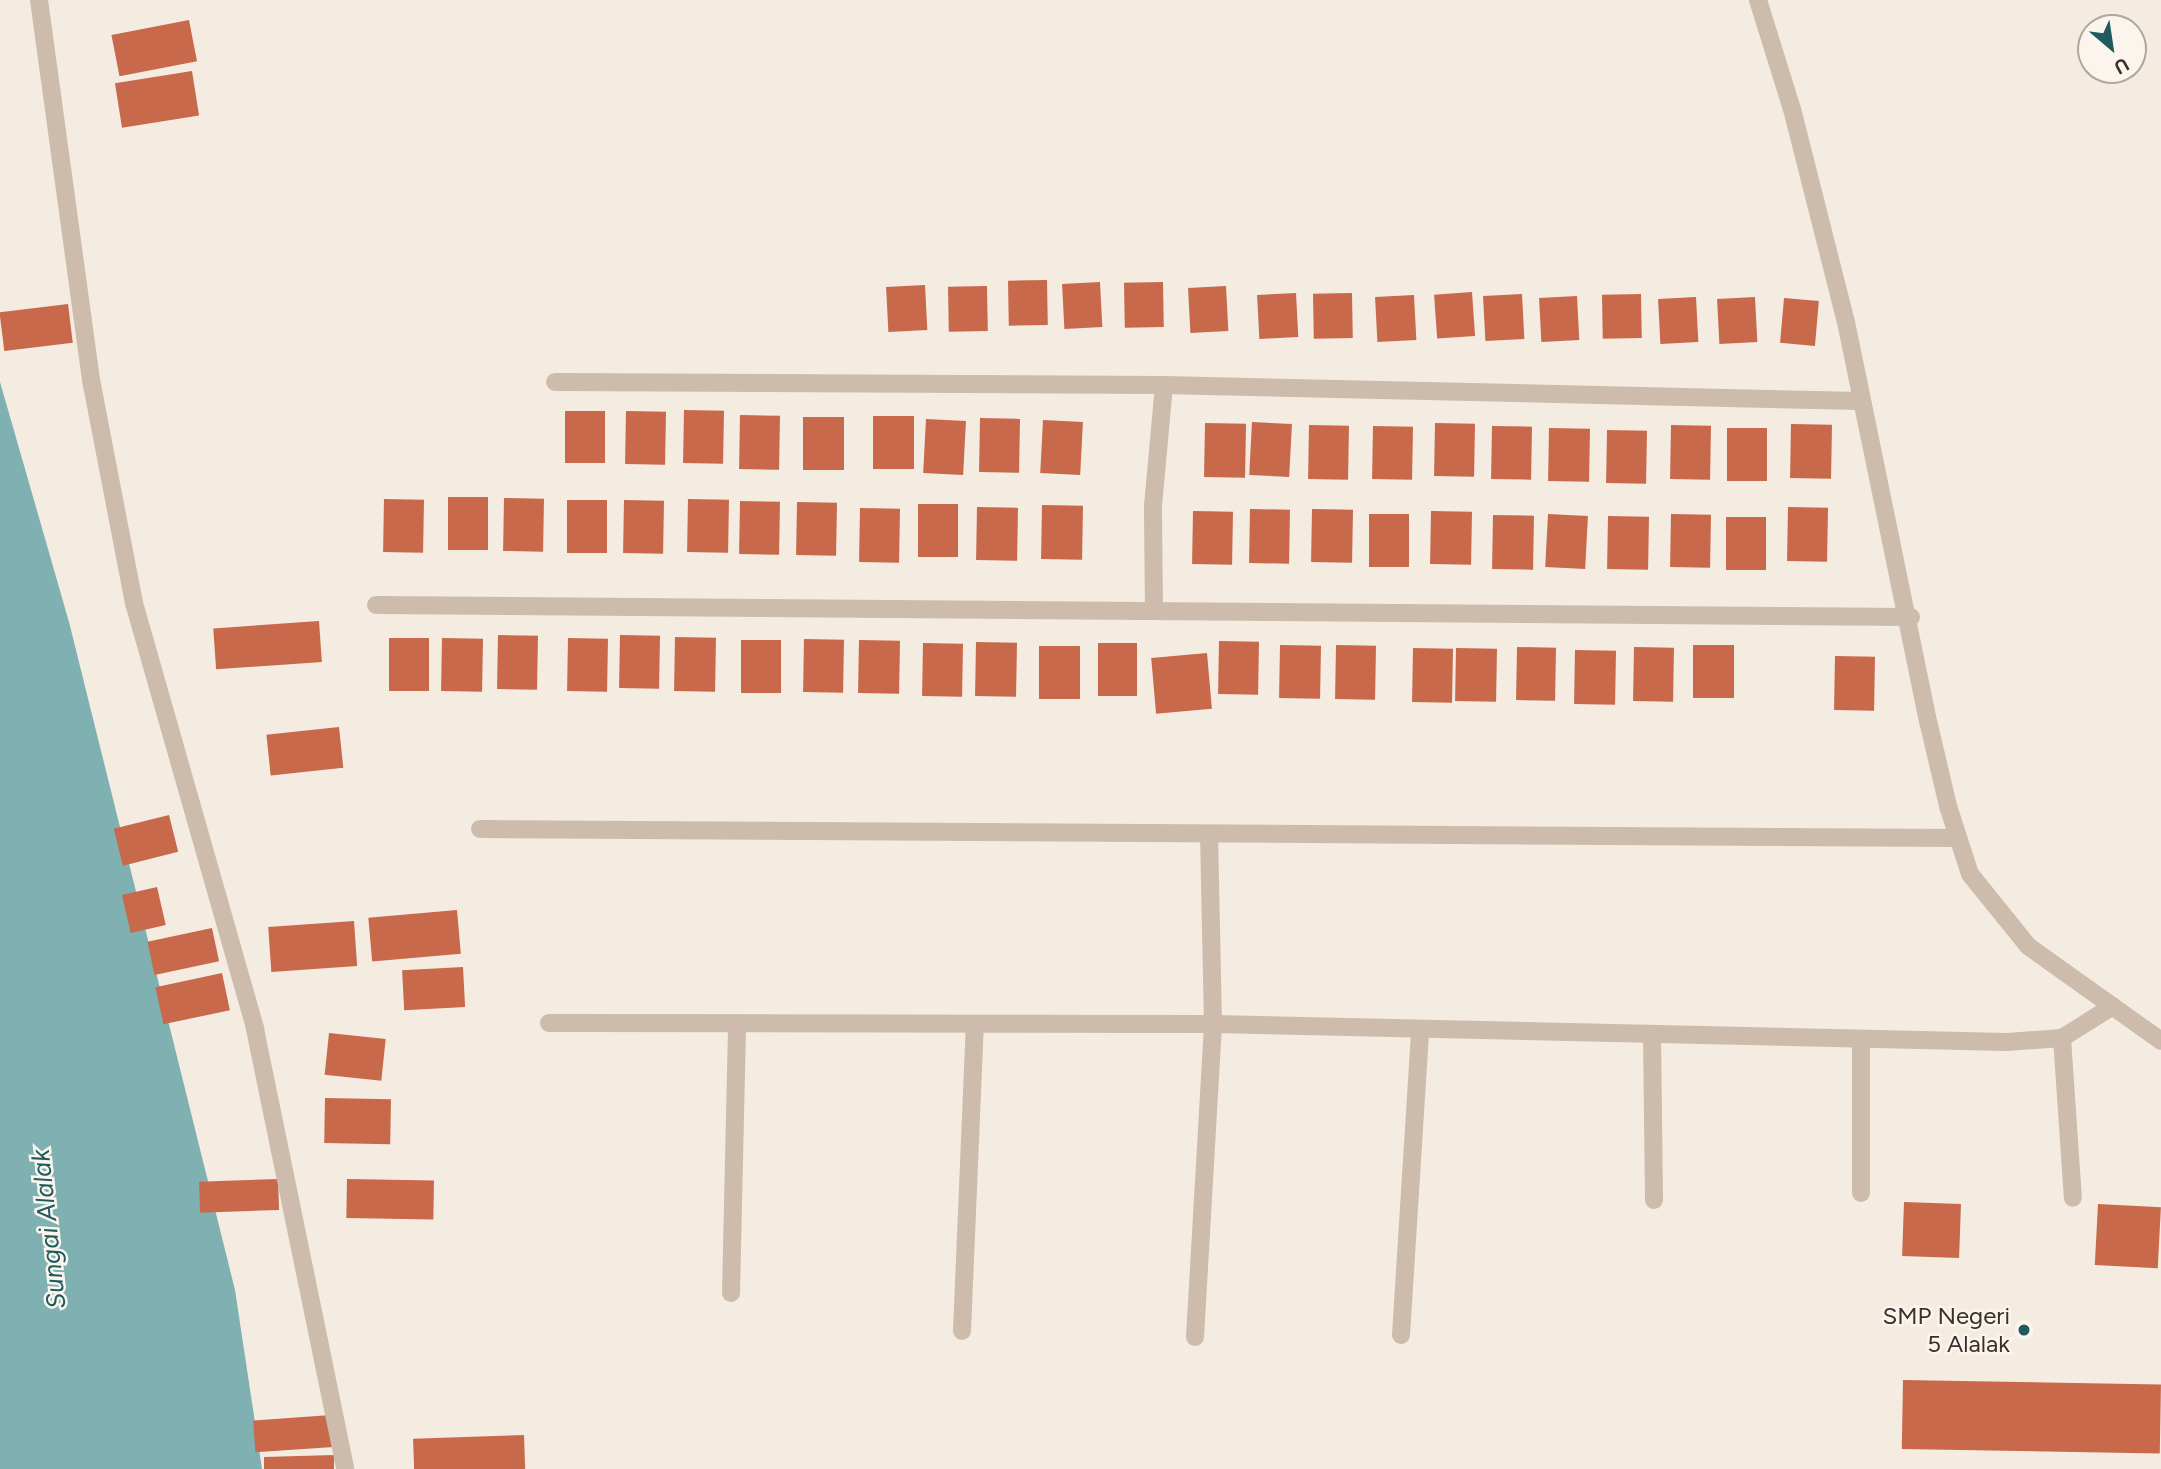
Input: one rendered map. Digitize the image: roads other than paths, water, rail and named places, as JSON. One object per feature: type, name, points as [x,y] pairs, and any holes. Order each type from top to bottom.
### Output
[{"type":"street","points":[[39,0],[92,385],[134,603],[255,1029],[345,1469]]},
{"type":"street","points":[[1758,0],[1792,109],[1846,322],[1861,401],[1911,617],[1929,725],[1957,838],[1970,874],[2028,946],[2161,1041]]},
{"type":"street","points":[[555,382],[1164,385],[1861,401]]},
{"type":"street","points":[[1154,608],[1153,506],[1164,385]]},
{"type":"street","points":[[376,605],[1154,608],[1911,617]]},
{"type":"street","points":[[480,829],[1209,836],[1957,838]]},
{"type":"street","points":[[1195,1337],[1213,1024],[1209,836]]},
{"type":"street","points":[[549,1023],[1213,1024],[2007,1042],[2062,1038],[2113,1006]]},
{"type":"street","points":[[731,1293],[737,1025]]},
{"type":"street","points":[[962,1331],[975,1025]]},
{"type":"street","points":[[1401,1335],[1420,1030]]},
{"type":"street","points":[[1652,1035],[1654,1200]]},
{"type":"street","points":[[2062,1038],[2073,1198]]},
{"type":"street","points":[[1861,1040],[1861,1192]]},
{"type":"water","name":"Sungai Alalak","points":[[0,382],[69,622],[235,1290],[262,1469],[0,1469]]},
{"type":"place","name":"SMP Negeri 5 Alalak","points":[[2024,1330]]}]
